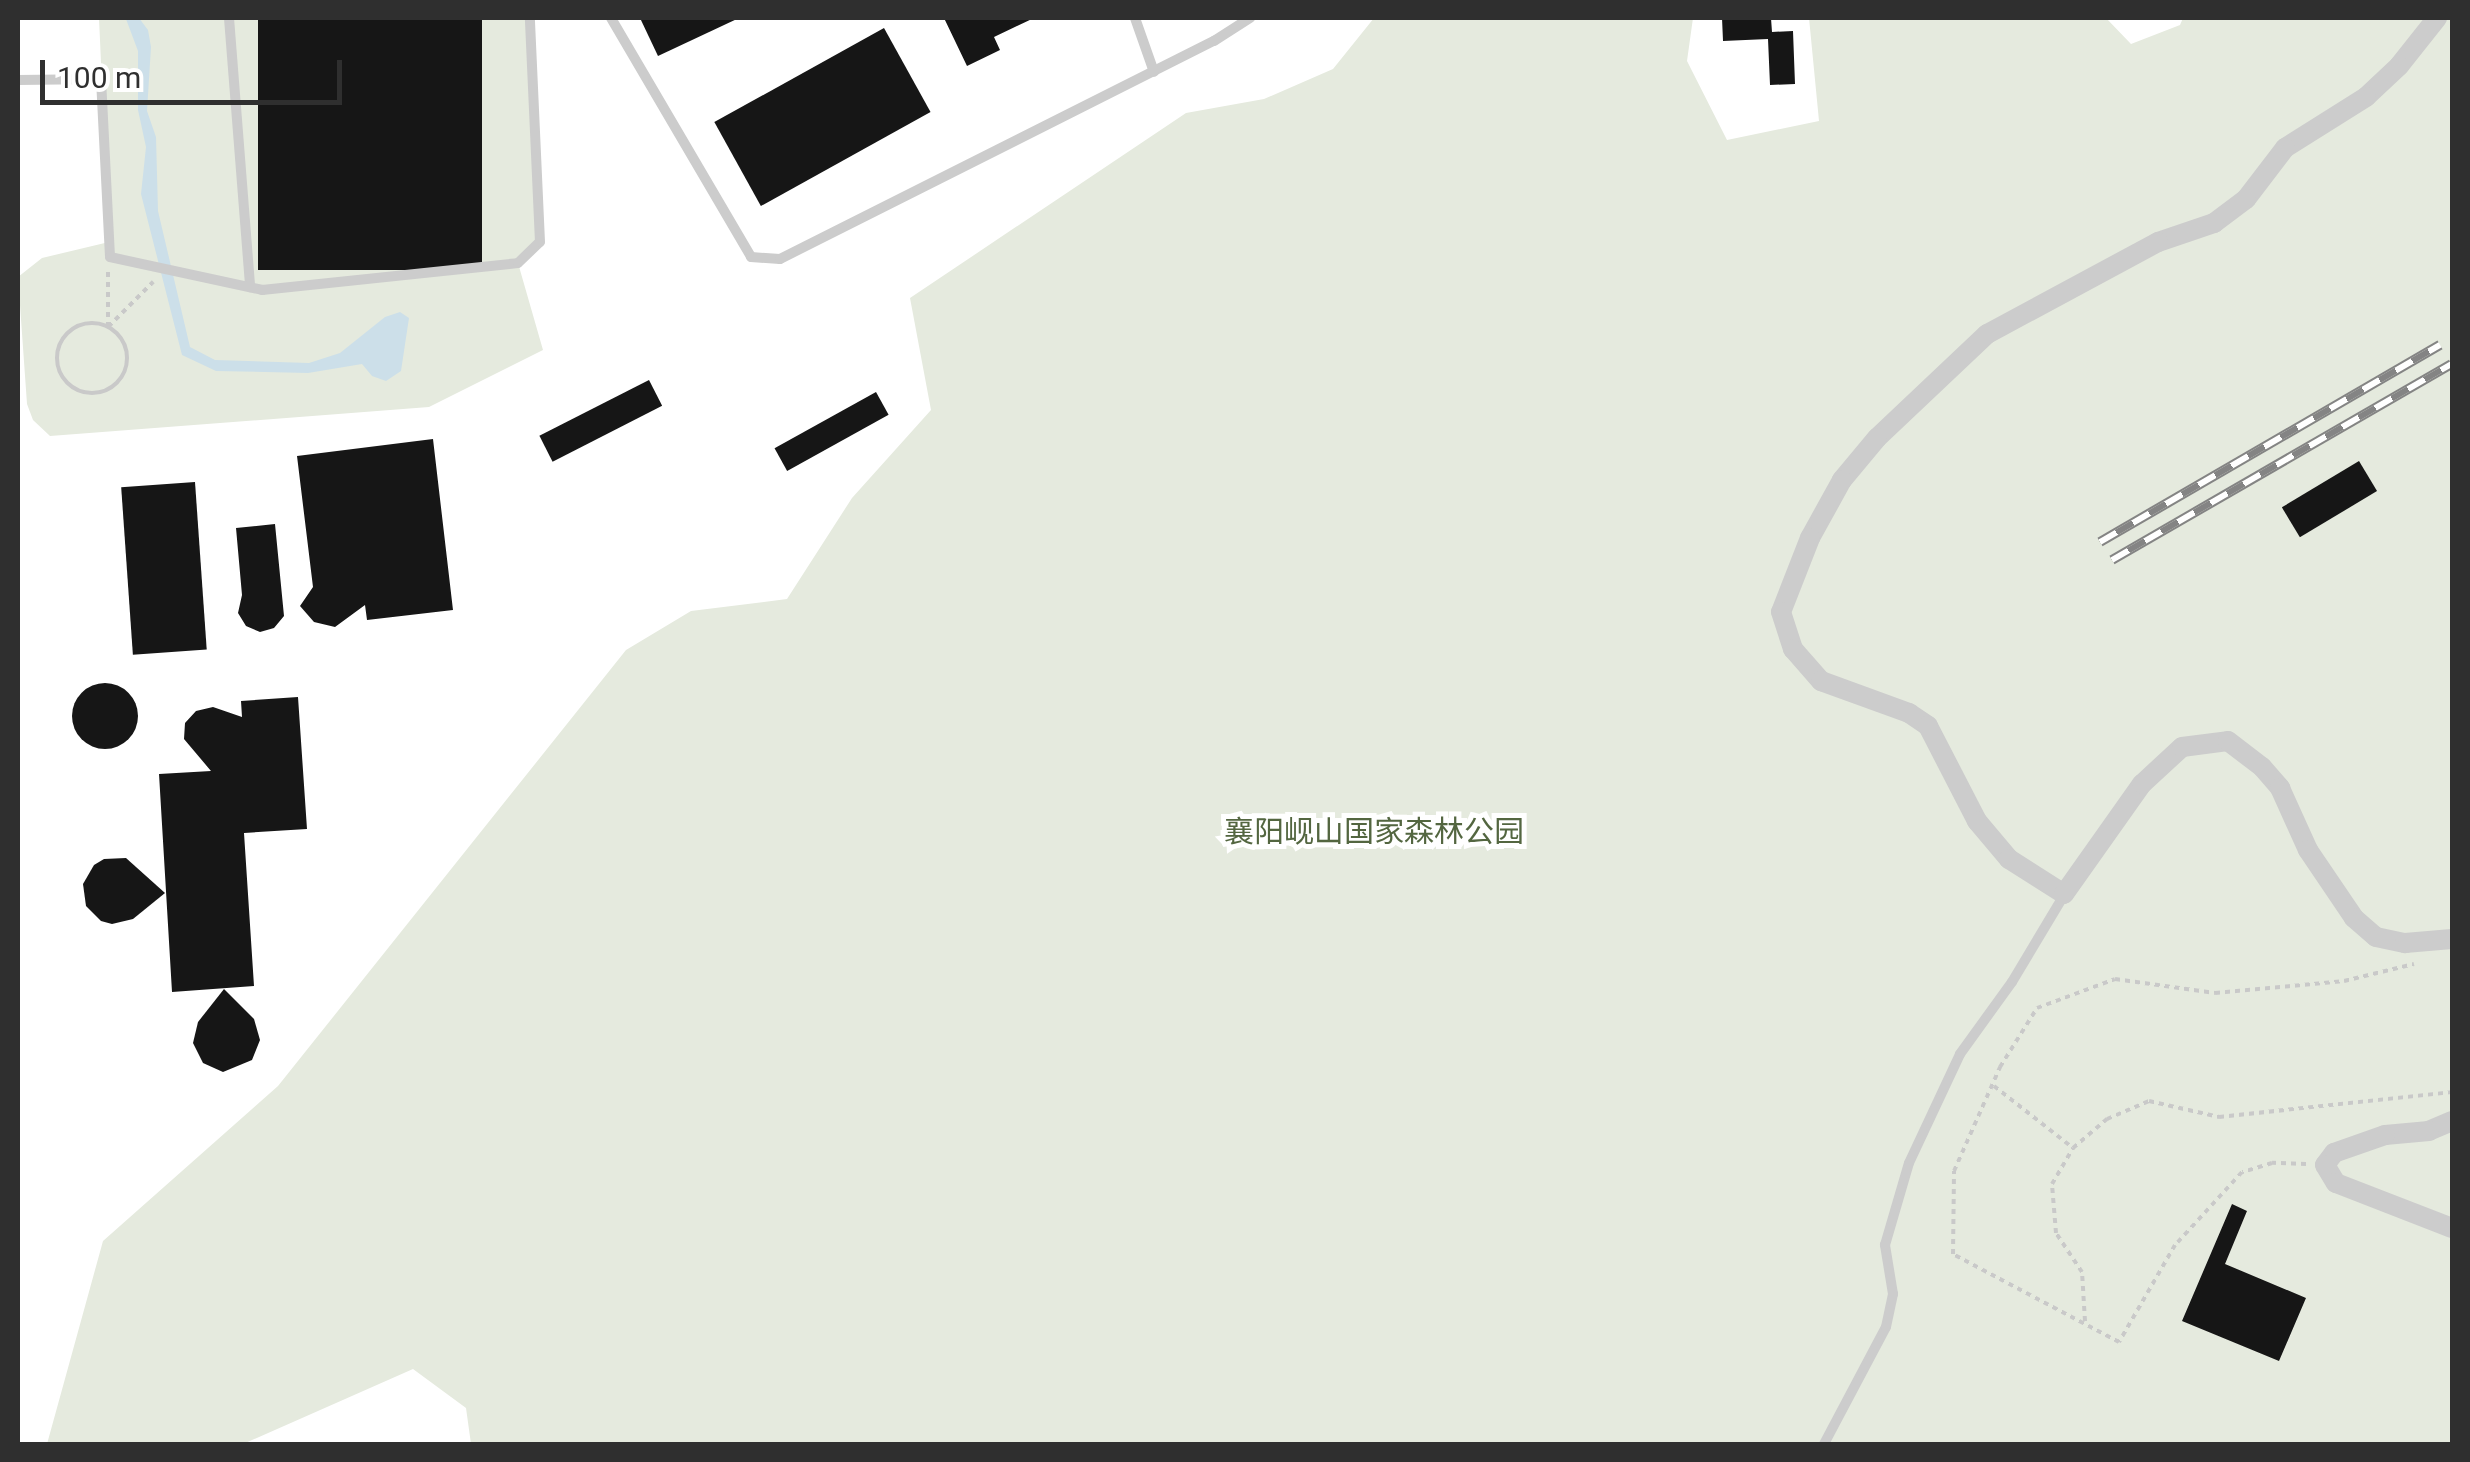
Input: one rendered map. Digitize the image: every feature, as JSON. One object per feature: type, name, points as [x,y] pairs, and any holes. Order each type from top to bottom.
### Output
[{"type":"street","points":[[2438,18],[2399,66],[2366,97],[2286,148],[2246,200],[2214,223],[2158,242],[1986,334],[1877,438],[1842,480],[1810,538],[1781,612],[1793,650],[1821,681],[1909,713],[1928,726],[1977,822],[2009,859],[2064,894],[2104,832],[2156,771],[2182,747],[2228,741],[2262,767],[2280,788],[2308,850],[2354,918],[2376,937],[2405,944],[2452,939]]},
{"type":"street","points":[[2452,1121],[2429,1131],[2368,1141],[2334,1152],[2325,1165],[2336,1183],[2452,1228]]},
{"type":"lane","points":[[229,18],[250,287]]},
{"type":"lane","points":[[18,80],[100,79],[110,257],[262,290],[518,263],[540,242],[530,18]]},
{"type":"lane","points":[[611,18],[751,257],[780,259],[1154,72],[1250,18]]},
{"type":"lane","points":[[1135,18],[1154,72]]},
{"type":"lane","points":[[1824,1444],[1886,1328],[1893,1294],[1886,1245],[1910,1163],[1960,1054],[2012,982],[2064,894]]},
{"type":"path","points":[[108,327],[86,323],[66,334],[59,344],[58,367],[71,386],[93,392],[104,390],[121,376],[126,366],[124,343],[108,327],[110,257]]},
{"type":"path","points":[[108,327],[169,270]]},
{"type":"path","points":[[2325,1165],[2272,1163],[2242,1172],[2175,1245],[2119,1342],[1954,1254],[1954,1171],[1992,1084],[2037,1008],[2115,979],[2215,994],[2344,980],[2416,963]]},
{"type":"path","points":[[1992,1084],[2073,1148]]},
{"type":"path","points":[[2085,1321],[2082,1272],[2056,1233],[2052,1184],[2073,1148],[2107,1119],[2149,1101],[2219,1116],[2452,1092]]},
{"type":"green space","points":[[99,18],[530,18],[540,242],[518,263],[543,350],[429,407],[50,436],[33,420],[27,404],[18,277],[42,258],[109,242]]},
{"type":"green space","name":"襄阳岘山国家森林公园","points":[[1374,18],[1693,18],[1687,61],[1727,140],[1819,121],[1809,18],[2106,18],[2131,44],[2180,25],[2183,18],[2452,18],[2452,1444],[471,1444],[466,1408],[413,1369],[243,1444],[47,1444],[103,1241],[278,1086],[626,650],[691,611],[787,599],[852,498],[931,410],[910,298],[1186,113],[1264,99],[1333,69]]},
{"type":"water","points":[[139,18],[148,30],[151,47],[147,111],[156,137],[158,211],[190,347],[215,360],[309,363],[340,353],[385,317],[400,312],[409,318],[401,371],[386,381],[372,376],[362,364],[308,373],[216,371],[182,355],[141,194],[146,147],[138,110],[138,51],[126,19]]},
{"type":"building","points":[[258,18],[482,18],[482,270],[258,270]]},
{"type":"building","points":[[640,18],[739,18],[658,56]]},
{"type":"building","points":[[944,18],[1034,18],[994,37],[1000,50],[967,66]]},
{"type":"building","points":[[1722,18],[1771,18],[1772,32],[1793,31],[1795,84],[1770,85],[1768,39],[1723,41]]},
{"type":"building","points":[[884,28],[931,112],[761,206],[714,122]]},
{"type":"building","points":[[649,380],[662,406],[553,462],[539,436]]},
{"type":"building","points":[[876,392],[889,415],[787,471],[775,448]]},
{"type":"building","points":[[433,439],[453,610],[367,620],[365,605],[335,627],[314,622],[300,606],[313,587],[297,456]]},
{"type":"building","points":[[2359,461],[2377,491],[2300,537],[2282,507]]},
{"type":"building","points":[[195,482],[207,650],[133,655],[121,487]]},
{"type":"building","points":[[275,524],[284,616],[274,628],[260,632],[246,626],[238,613],[242,595],[236,528]]},
{"type":"building","points":[[105,683],[129,692],[138,716],[129,740],[105,749],[81,740],[72,716],[81,692]]},
{"type":"building","points":[[298,697],[307,829],[244,833],[254,986],[172,992],[159,774],[211,771],[184,739],[185,723],[196,711],[213,707],[242,717],[241,701]]},
{"type":"building","points":[[126,858],[165,893],[133,919],[112,924],[101,921],[86,906],[83,884],[94,865],[104,859]]},
{"type":"building","points":[[224,989],[254,1019],[260,1040],[252,1060],[223,1072],[203,1063],[193,1043],[198,1022]]},
{"type":"building","points":[[2232,1204],[2247,1211],[2225,1264],[2306,1298],[2279,1361],[2182,1321]]},
{"type":"railway","points":[[2100,542],[2440,345]]},
{"type":"railway","points":[[2112,560],[2452,364]]}]
